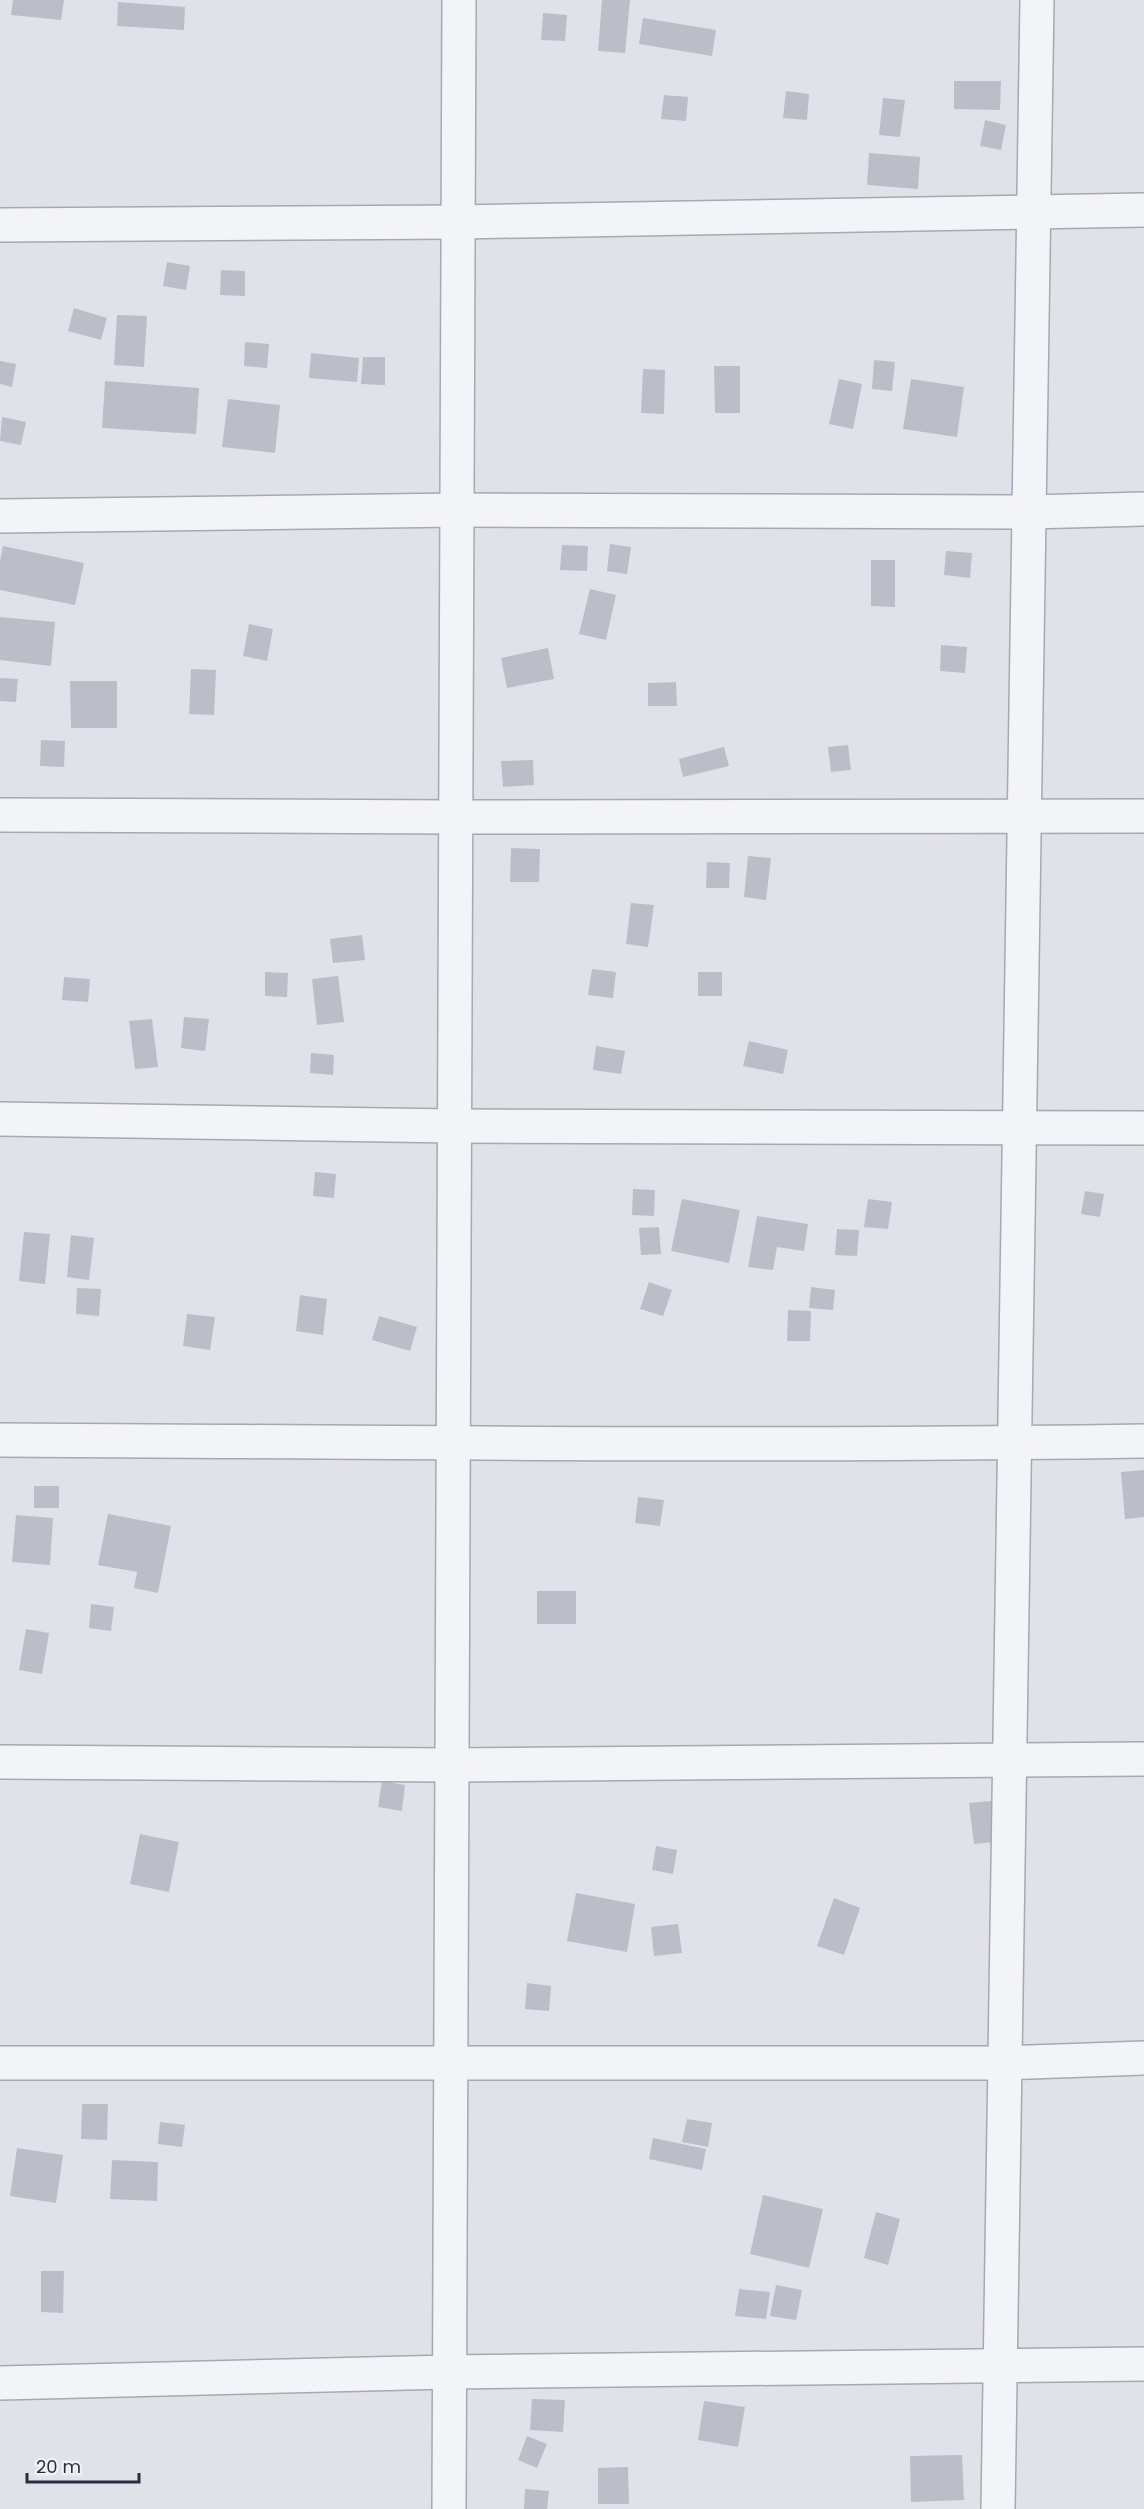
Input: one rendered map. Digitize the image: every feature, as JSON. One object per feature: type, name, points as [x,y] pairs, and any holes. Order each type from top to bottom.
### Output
[{"type":"street","points":[[449,2509],[459,0]]},
{"type":"street","points":[[998,2509],[1037,0]]},
{"type":"street","points":[[0,225],[458,222],[1144,210]]},
{"type":"street","points":[[0,516],[457,510],[1029,512],[1144,509]]},
{"type":"street","points":[[0,815],[1144,816]]},
{"type":"street","points":[[0,1119],[454,1126],[1144,1128]]},
{"type":"street","points":[[0,1440],[453,1443],[1144,1441]]},
{"type":"street","points":[[0,1762],[452,1765],[1144,1759]]},
{"type":"street","points":[[0,2062],[1005,2063],[1144,2058]]},
{"type":"street","points":[[0,2382],[449,2372],[1144,2364]]},
{"type":"building","points":[[13,0],[64,0],[61,20],[11,15]]},
{"type":"building","points":[[602,0],[630,0],[625,53],[598,51]]},
{"type":"building","points":[[118,2],[185,7],[184,30],[117,26]]},
{"type":"building","points":[[543,13],[567,15],[565,41],[541,40]]},
{"type":"building","points":[[643,18],[716,30],[712,56],[639,44]]},
{"type":"building","points":[[954,81],[1001,81],[1000,110],[954,109]]},
{"type":"building","points":[[786,91],[809,94],[807,120],[783,118]]},
{"type":"building","points":[[664,95],[688,97],[686,121],[661,119]]},
{"type":"building","points":[[883,98],[905,100],[900,137],[879,135]]},
{"type":"building","points":[[985,120],[1006,125],[1001,150],[980,146]]},
{"type":"building","points":[[869,153],[920,157],[918,189],[867,185]]},
{"type":"building","points":[[167,262],[190,266],[186,290],[163,286]]},
{"type":"building","points":[[221,270],[245,271],[245,296],[220,295]]},
{"type":"building","points":[[74,308],[107,318],[101,340],[68,331]]},
{"type":"building","points":[[117,315],[147,316],[144,367],[114,365]]},
{"type":"building","points":[[245,342],[269,344],[267,368],[244,366]]},
{"type":"building","points":[[311,353],[359,358],[357,382],[309,378]]},
{"type":"building","points":[[363,357],[385,357],[385,385],[361,384]]},
{"type":"building","points":[[874,360],[895,362],[892,391],[872,389]]},
{"type":"building","points":[[0,361],[16,364],[12,387],[0,384]]},
{"type":"building","points":[[714,366],[740,366],[740,413],[715,413]]},
{"type":"building","points":[[643,369],[665,370],[664,414],[641,413]]},
{"type":"building","points":[[839,379],[862,384],[853,429],[829,424]]},
{"type":"building","points":[[911,379],[964,387],[957,437],[903,429]]},
{"type":"building","points":[[105,381],[199,388],[196,434],[102,428]]},
{"type":"building","points":[[228,399],[280,405],[275,453],[222,447]]},
{"type":"building","points":[[2,417],[26,422],[21,445],[0,441]]},
{"type":"building","points":[[610,544],[631,547],[627,574],[607,571]]},
{"type":"building","points":[[562,545],[588,546],[587,571],[560,570]]},
{"type":"building","points":[[3,546],[84,563],[75,605],[0,590],[0,561]]},
{"type":"building","points":[[946,551],[972,553],[970,578],[944,575]]},
{"type":"building","points":[[871,560],[895,560],[895,607],[871,606]]},
{"type":"building","points":[[590,589],[616,595],[606,640],[579,634]]},
{"type":"building","points":[[0,617],[55,622],[51,666],[0,660]]},
{"type":"building","points":[[249,624],[273,629],[267,661],[243,656]]},
{"type":"building","points":[[941,645],[967,647],[965,673],[940,671]]},
{"type":"building","points":[[548,648],[554,679],[507,688],[501,658]]},
{"type":"building","points":[[191,669],[216,670],[214,715],[189,714]]},
{"type":"building","points":[[0,678],[18,679],[16,702],[0,701]]},
{"type":"building","points":[[70,681],[117,681],[117,728],[71,728]]},
{"type":"building","points":[[676,682],[677,706],[648,706],[648,683]]},
{"type":"building","points":[[41,740],[65,741],[64,767],[40,766]]},
{"type":"building","points":[[848,745],[851,770],[831,772],[828,747]]},
{"type":"building","points":[[724,747],[729,766],[683,777],[679,759]]},
{"type":"building","points":[[533,760],[534,785],[503,787],[501,761]]},
{"type":"building","points":[[511,848],[540,849],[539,882],[510,882]]},
{"type":"building","points":[[748,856],[771,858],[766,900],[744,897]]},
{"type":"building","points":[[707,862],[730,863],[729,888],[706,888]]},
{"type":"building","points":[[631,903],[654,905],[648,947],[626,944]]},
{"type":"building","points":[[362,935],[365,960],[333,963],[330,939]]},
{"type":"building","points":[[592,969],[616,972],[613,998],[588,995]]},
{"type":"building","points":[[265,972],[288,973],[287,997],[265,996]]},
{"type":"building","points":[[698,972],[722,972],[722,996],[698,996]]},
{"type":"building","points":[[338,976],[344,1022],[317,1025],[312,979]]},
{"type":"building","points":[[64,977],[90,979],[88,1002],[62,1000]]},
{"type":"building","points":[[184,1017],[209,1019],[205,1051],[181,1048]]},
{"type":"building","points":[[152,1019],[158,1067],[135,1069],[129,1021]]},
{"type":"building","points":[[749,1041],[788,1050],[783,1074],[743,1066]]},
{"type":"building","points":[[596,1046],[625,1051],[621,1074],[593,1070]]},
{"type":"building","points":[[311,1053],[334,1055],[333,1075],[310,1073]]},
{"type":"building","points":[[315,1172],[336,1174],[334,1198],[313,1196]]},
{"type":"building","points":[[633,1189],[655,1190],[654,1216],[632,1215]]},
{"type":"building","points":[[1085,1191],[1104,1194],[1100,1217],[1081,1214]]},
{"type":"building","points":[[682,1199],[740,1210],[729,1263],[671,1251]]},
{"type":"building","points":[[868,1199],[892,1202],[888,1229],[864,1227]]},
{"type":"building","points":[[757,1216],[808,1224],[804,1251],[777,1247],[773,1270],[748,1267]]},
{"type":"building","points":[[659,1227],[661,1254],[641,1255],[639,1228]]},
{"type":"building","points":[[837,1229],[859,1230],[857,1256],[835,1255]]},
{"type":"building","points":[[24,1232],[50,1234],[45,1284],[19,1281]]},
{"type":"building","points":[[71,1235],[94,1238],[89,1280],[67,1277]]},
{"type":"building","points":[[649,1282],[672,1290],[663,1316],[640,1309]]},
{"type":"building","points":[[811,1287],[835,1290],[833,1310],[809,1308]]},
{"type":"building","points":[[77,1288],[101,1289],[99,1316],[76,1314]]},
{"type":"building","points":[[300,1295],[327,1299],[323,1335],[296,1331]]},
{"type":"building","points":[[788,1310],[811,1311],[810,1341],[787,1341]]},
{"type":"building","points":[[187,1314],[215,1317],[210,1350],[183,1346]]},
{"type":"building","points":[[379,1316],[417,1327],[410,1351],[372,1340]]},
{"type":"building","points":[[1144,1470],[1144,1517],[1125,1519],[1121,1472]]},
{"type":"building","points":[[34,1486],[59,1486],[59,1508],[34,1508]]},
{"type":"building","points":[[638,1497],[664,1500],[660,1526],[635,1523]]},
{"type":"building","points":[[108,1514],[171,1526],[158,1593],[134,1588],[137,1572],[98,1565]]},
{"type":"building","points":[[16,1515],[53,1518],[50,1565],[12,1562]]},
{"type":"building","points":[[537,1591],[576,1591],[576,1624],[537,1624]]},
{"type":"building","points":[[91,1604],[114,1607],[111,1631],[89,1628]]},
{"type":"building","points":[[26,1629],[49,1633],[42,1674],[19,1670]]},
{"type":"building","points":[[382,1781],[405,1785],[402,1811],[378,1807]]},
{"type":"building","points":[[991,1801],[995,1842],[974,1844],[969,1803]]},
{"type":"building","points":[[140,1834],[179,1842],[169,1892],[130,1884]]},
{"type":"building","points":[[656,1846],[677,1850],[673,1874],[652,1870]]},
{"type":"building","points":[[576,1893],[635,1904],[627,1952],[567,1941]]},
{"type":"building","points":[[834,1898],[860,1908],[844,1955],[817,1946]]},
{"type":"building","points":[[678,1924],[682,1953],[654,1956],[651,1927]]},
{"type":"building","points":[[527,1983],[551,1986],[549,2011],[525,2009]]},
{"type":"building","points":[[82,2104],[108,2104],[107,2140],[81,2139]]},
{"type":"building","points":[[687,2119],[712,2123],[708,2147],[682,2142]]},
{"type":"building","points":[[160,2122],[185,2125],[182,2147],[158,2144]]},
{"type":"building","points":[[653,2138],[706,2149],[702,2170],[649,2159]]},
{"type":"building","points":[[17,2148],[63,2155],[56,2203],[10,2196]]},
{"type":"building","points":[[112,2160],[158,2162],[157,2201],[110,2199]]},
{"type":"building","points":[[763,2195],[823,2209],[809,2268],[750,2254]]},
{"type":"building","points":[[876,2212],[900,2219],[888,2265],[864,2258]]},
{"type":"building","points":[[41,2271],[64,2271],[63,2313],[41,2312]]},
{"type":"building","points":[[776,2285],[802,2290],[796,2320],[770,2316]]},
{"type":"building","points":[[739,2289],[770,2292],[766,2319],[735,2316]]},
{"type":"building","points":[[532,2399],[565,2400],[563,2432],[530,2430]]},
{"type":"building","points":[[704,2401],[745,2407],[738,2447],[698,2440]]},
{"type":"building","points":[[527,2436],[547,2444],[537,2468],[518,2460]]},
{"type":"building","points":[[962,2455],[964,2500],[911,2502],[910,2456]]},
{"type":"building","points":[[628,2467],[629,2504],[598,2504],[598,2468]]},
{"type":"building","points":[[525,2489],[549,2491],[547,2509],[524,2509]]}]
